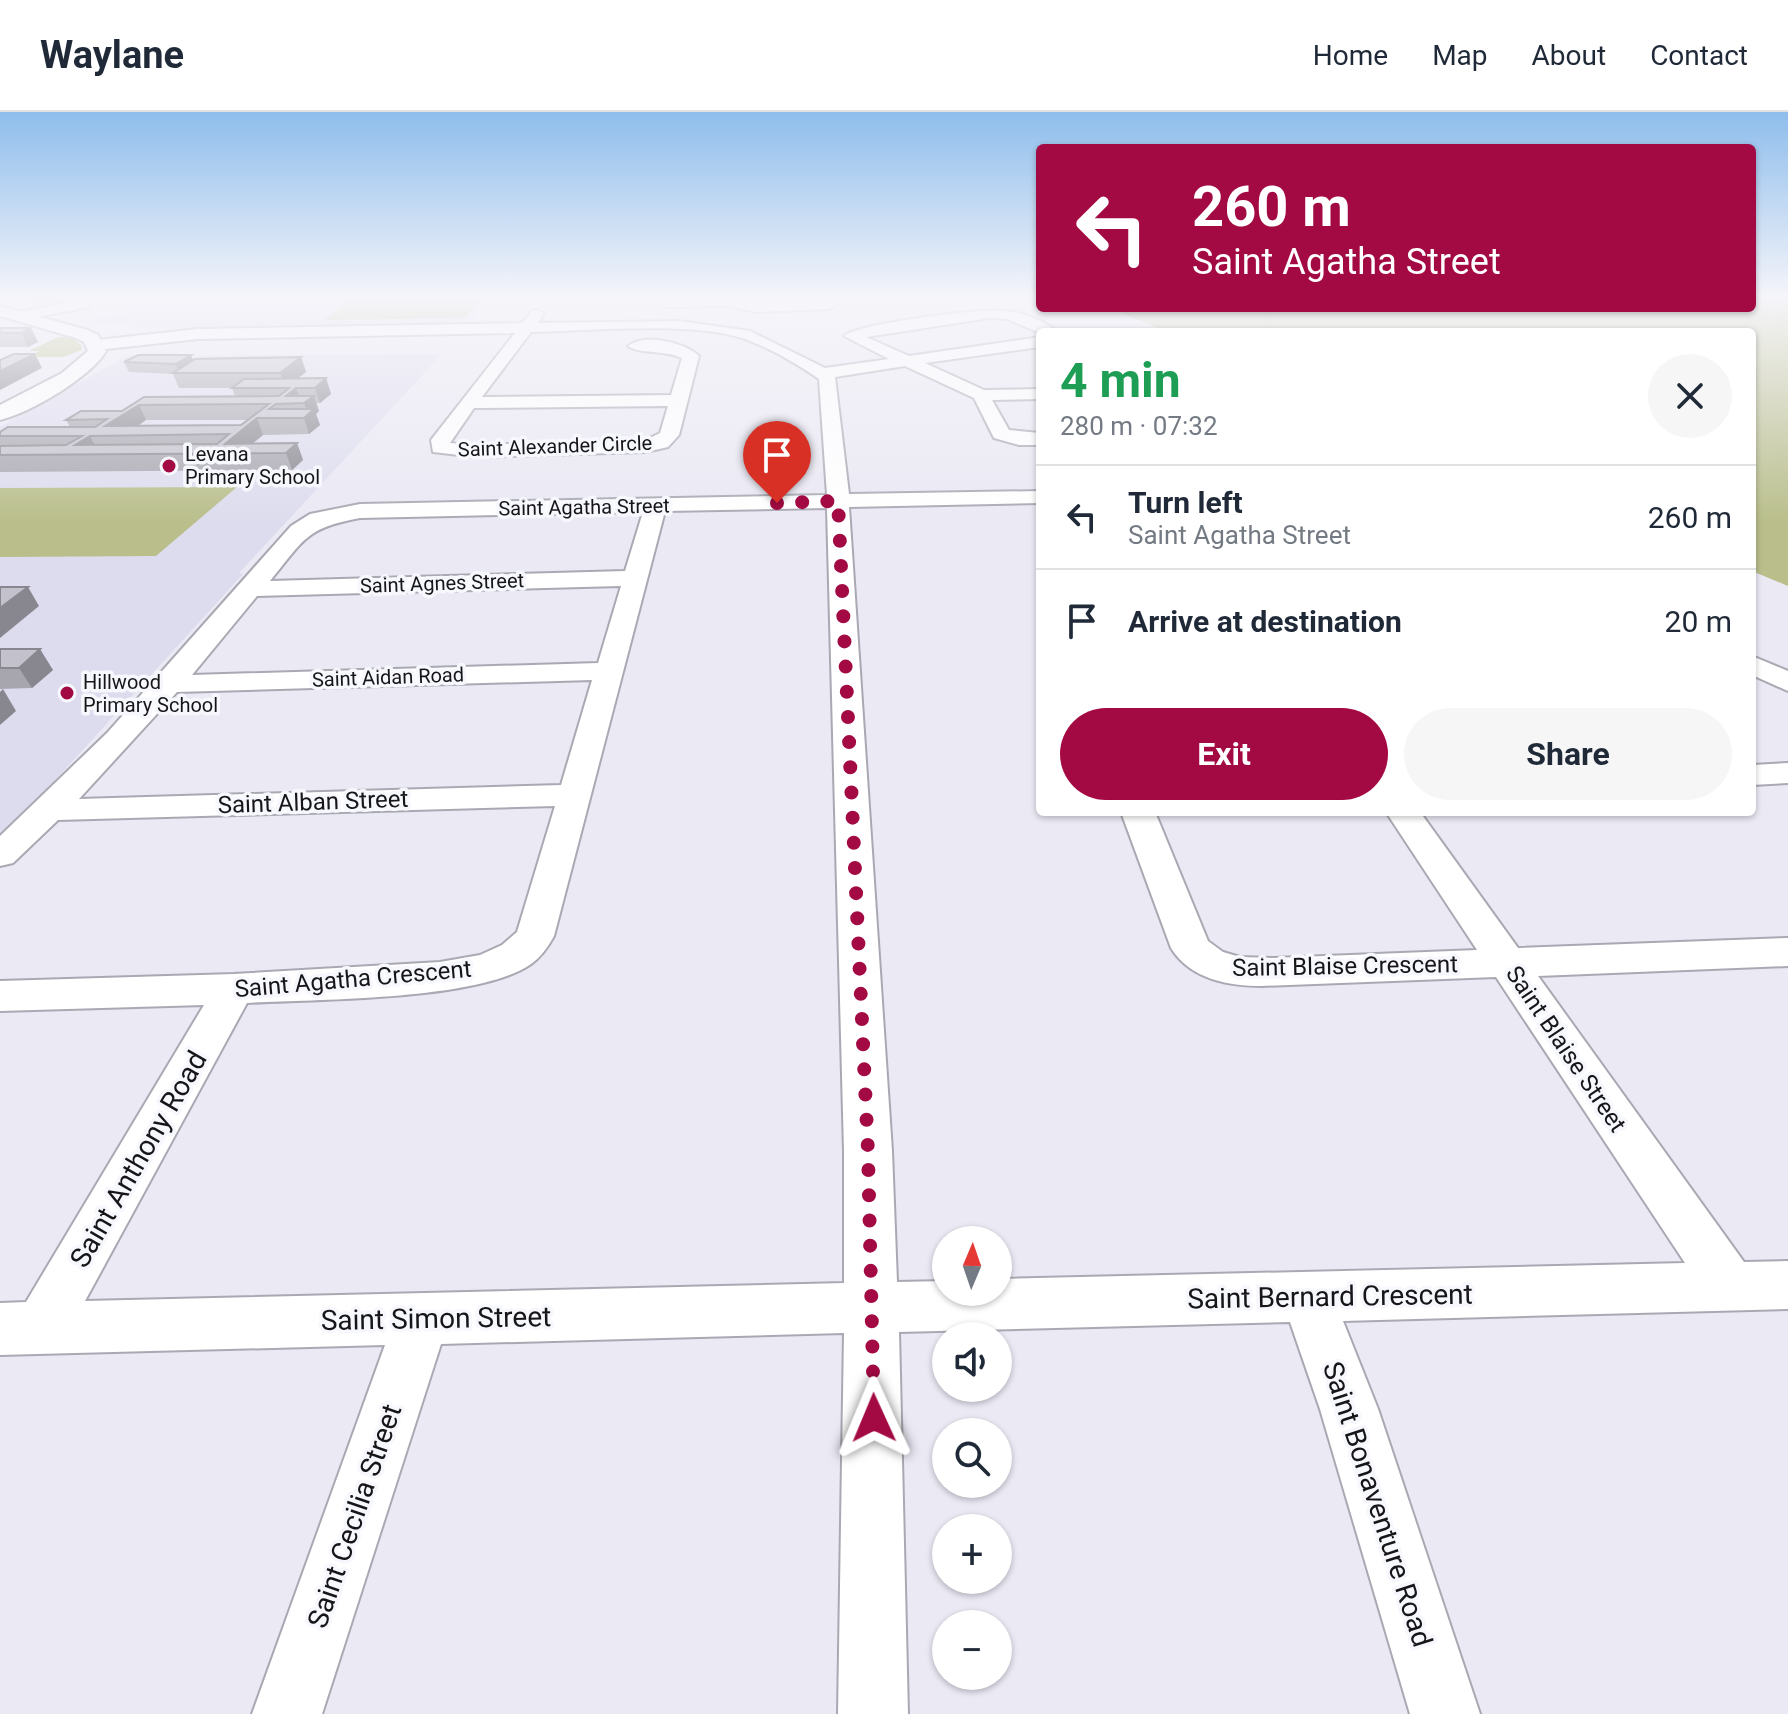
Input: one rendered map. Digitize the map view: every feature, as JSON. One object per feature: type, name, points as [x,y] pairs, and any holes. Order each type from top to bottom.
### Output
[{"type":"street","points":[[0,414],[70,374]]},
{"type":"street","name":"Saint Alexander Circle","points":[[491,374],[441,440],[440,448],[476,451],[661,443],[669,435],[688,374]]},
{"type":"street","points":[[825,374],[838,501],[867,1136],[874,1446],[873,1714]]},
{"type":"street","points":[[933,374],[981,395],[1036,394]]},
{"type":"street","points":[[981,395],[1001,434],[1019,439],[1036,439]]},
{"type":"street","points":[[468,403],[681,400]]},
{"type":"street","points":[[523,508],[551,449]]},
{"type":"street","points":[[838,501],[1036,497]]},
{"type":"street","name":"Saint Agatha Street","points":[[249,589],[299,531],[308,523],[330,515],[360,511],[838,501]]},
{"type":"street","name":"Saint Agatha Crescent","points":[[0,996],[234,989],[440,976],[472,972],[517,953],[535,936],[656,505]]},
{"type":"street","name":"Saint Agnes Street","points":[[249,589],[635,578]]},
{"type":"street","points":[[0,855],[52,810],[249,589]]},
{"type":"street","points":[[1756,666],[1788,682]]},
{"type":"street","name":"Saint Aidan Road","points":[[167,684],[609,671]]},
{"type":"street","points":[[1756,775],[1788,773]]},
{"type":"street","name":"Saint Alban Street","points":[[52,810],[575,795]]},
{"type":"street","name":"Saint Blaise Crescent","points":[[1140,816],[1191,948],[1212,965],[1235,971],[1788,952]]},
{"type":"street","name":"Saint Blaise Street","points":[[1406,816],[1730,1286]]},
{"type":"street","name":"Saint Anthony Road","points":[[20,1329],[234,989]]},
{"type":"street","name":"Saint Bernard Crescent","points":[[871,1307],[1788,1285]]},
{"type":"street","name":"Saint Bonaventure Road","points":[[1307,1296],[1349,1409],[1445,1714]]},
{"type":"street","name":"Saint Simon Street","points":[[20,1329],[871,1307]]},
{"type":"street","name":"Saint Cecilia Street","points":[[287,1714],[422,1318]]},
{"type":"shaded area","name":"Levana Primary School","points":[[95,374],[424,374],[239,573],[243,574],[28,810],[0,834],[0,427]]},
{"type":"green space","points":[[1756,374],[1788,374],[1788,586],[1756,573]]},
{"type":"green space","points":[[237,487],[156,556],[0,557],[0,488]]},
{"type":"building","points":[[326,378],[315,388],[296,388],[286,396],[314,396],[304,403],[276,404],[269,409],[314,409],[304,418],[257,418],[225,444],[297,443],[286,453],[0,455],[0,446],[66,445],[82,436],[0,436],[0,432],[8,427],[95,427],[107,419],[66,420],[81,411],[122,411],[144,397],[279,396],[289,388],[232,388],[244,379]],"holes":[[[269,404],[241,425],[105,426],[139,405]],[[229,434],[217,444],[75,445],[90,436]]]},
{"type":"building","points":[[0,587],[28,587],[0,608]]},
{"type":"building","points":[[0,649],[40,649],[19,668],[0,668]]},
{"type":"place","name":"Levana Primary School","points":[[169,466]]},
{"type":"place","name":"Hillwood Primary School","points":[[67,693]]},
{"type":"route","points":[[777,503],[838,501],[868,1151],[874,1418]]}]
